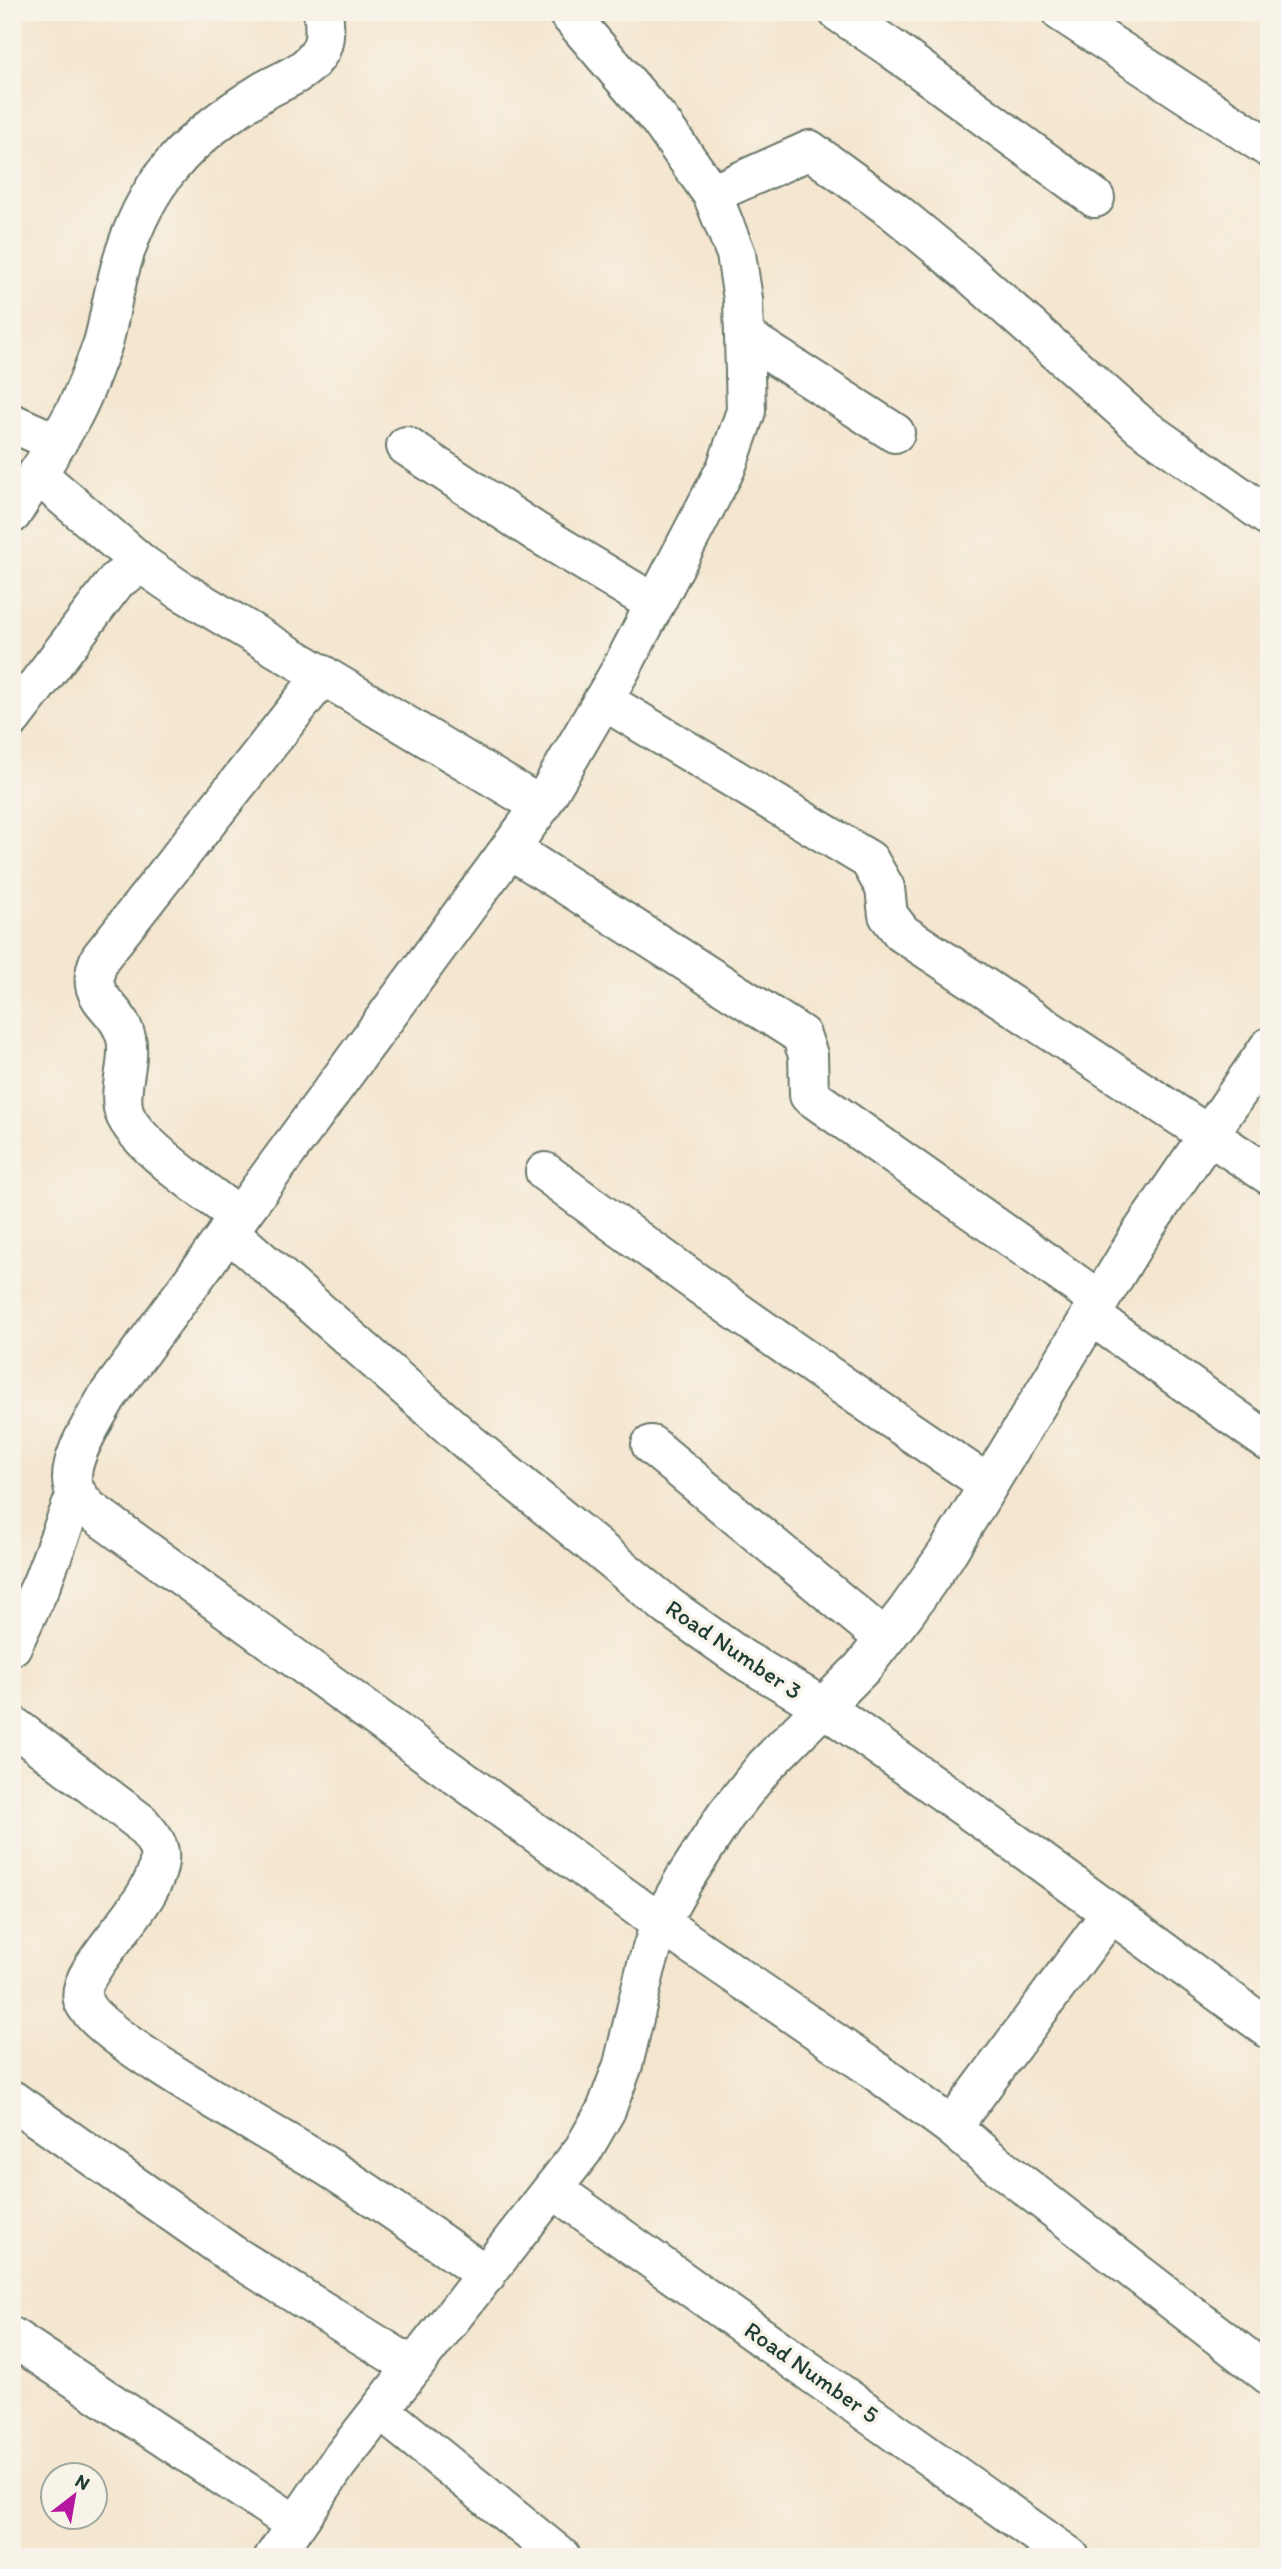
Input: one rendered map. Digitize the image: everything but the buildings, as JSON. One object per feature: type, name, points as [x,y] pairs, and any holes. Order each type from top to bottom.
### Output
[{"type":"street","points":[[12,514],[74,413],[103,341],[120,265],[133,227],[148,196],[172,165],[218,121],[271,87],[292,78],[309,64],[320,52],[324,34],[323,12]]},
{"type":"street","points":[[567,12],[660,121],[712,194],[736,254],[746,337],[746,411],[726,468],[603,700],[541,806],[107,1397],[83,1440],[74,1463],[72,1482],[76,1494],[89,1509],[122,1535],[660,1923],[866,2064],[952,2127],[1269,2375]]},
{"type":"street","points":[[838,12],[1095,198]]},
{"type":"street","points":[[1061,12],[1269,148]]},
{"type":"street","points":[[712,194],[810,150],[894,211],[968,272],[1141,426],[1269,517]]},
{"type":"street","points":[[746,337],[895,433]]},
{"type":"street","points":[[12,423],[142,564],[180,590],[541,806]]},
{"type":"street","points":[[406,446],[536,532],[655,604]]},
{"type":"street","points":[[12,718],[117,580],[142,564]]},
{"type":"street","name":"Road Number 3","points":[[323,675],[100,958],[93,975],[96,990],[119,1021],[126,1040],[123,1108],[130,1125],[145,1142],[468,1442],[639,1583],[741,1658],[822,1706],[1269,2029]]},
{"type":"street","points":[[603,700],[869,860],[884,888],[888,915],[902,933],[1269,1175]]},
{"type":"street","points":[[510,849],[801,1035],[808,1055],[809,1095],[1095,1308],[1269,1442]]},
{"type":"street","points":[[274,2557],[338,2463],[583,2150],[610,2099],[623,2065],[646,1968],[660,1923],[685,1878],[726,1815],[765,1766],[863,1667],[946,1555],[1139,1236],[1269,1047]]},
{"type":"street","points":[[545,1172],[860,1398],[988,1484]]},
{"type":"street","points":[[651,1445],[885,1639]]},
{"type":"street","points":[[12,1646],[41,1585],[76,1494]]},
{"type":"street","points":[[12,1725],[140,1822],[154,1839],[160,1854],[156,1873],[146,1891],[129,1920],[88,1973],[81,1990],[83,2004],[95,2019],[127,2043],[239,2115],[384,2204],[486,2275]]},
{"type":"street","points":[[952,2127],[1111,1913]]},
{"type":"street","points":[[12,2100],[233,2255],[413,2367]]},
{"type":"street","name":"Road Number 5","points":[[553,2189],[1070,2557]]},
{"type":"street","points":[[12,2337],[295,2524]]},
{"type":"street","points":[[380,2410],[561,2557]]}]
